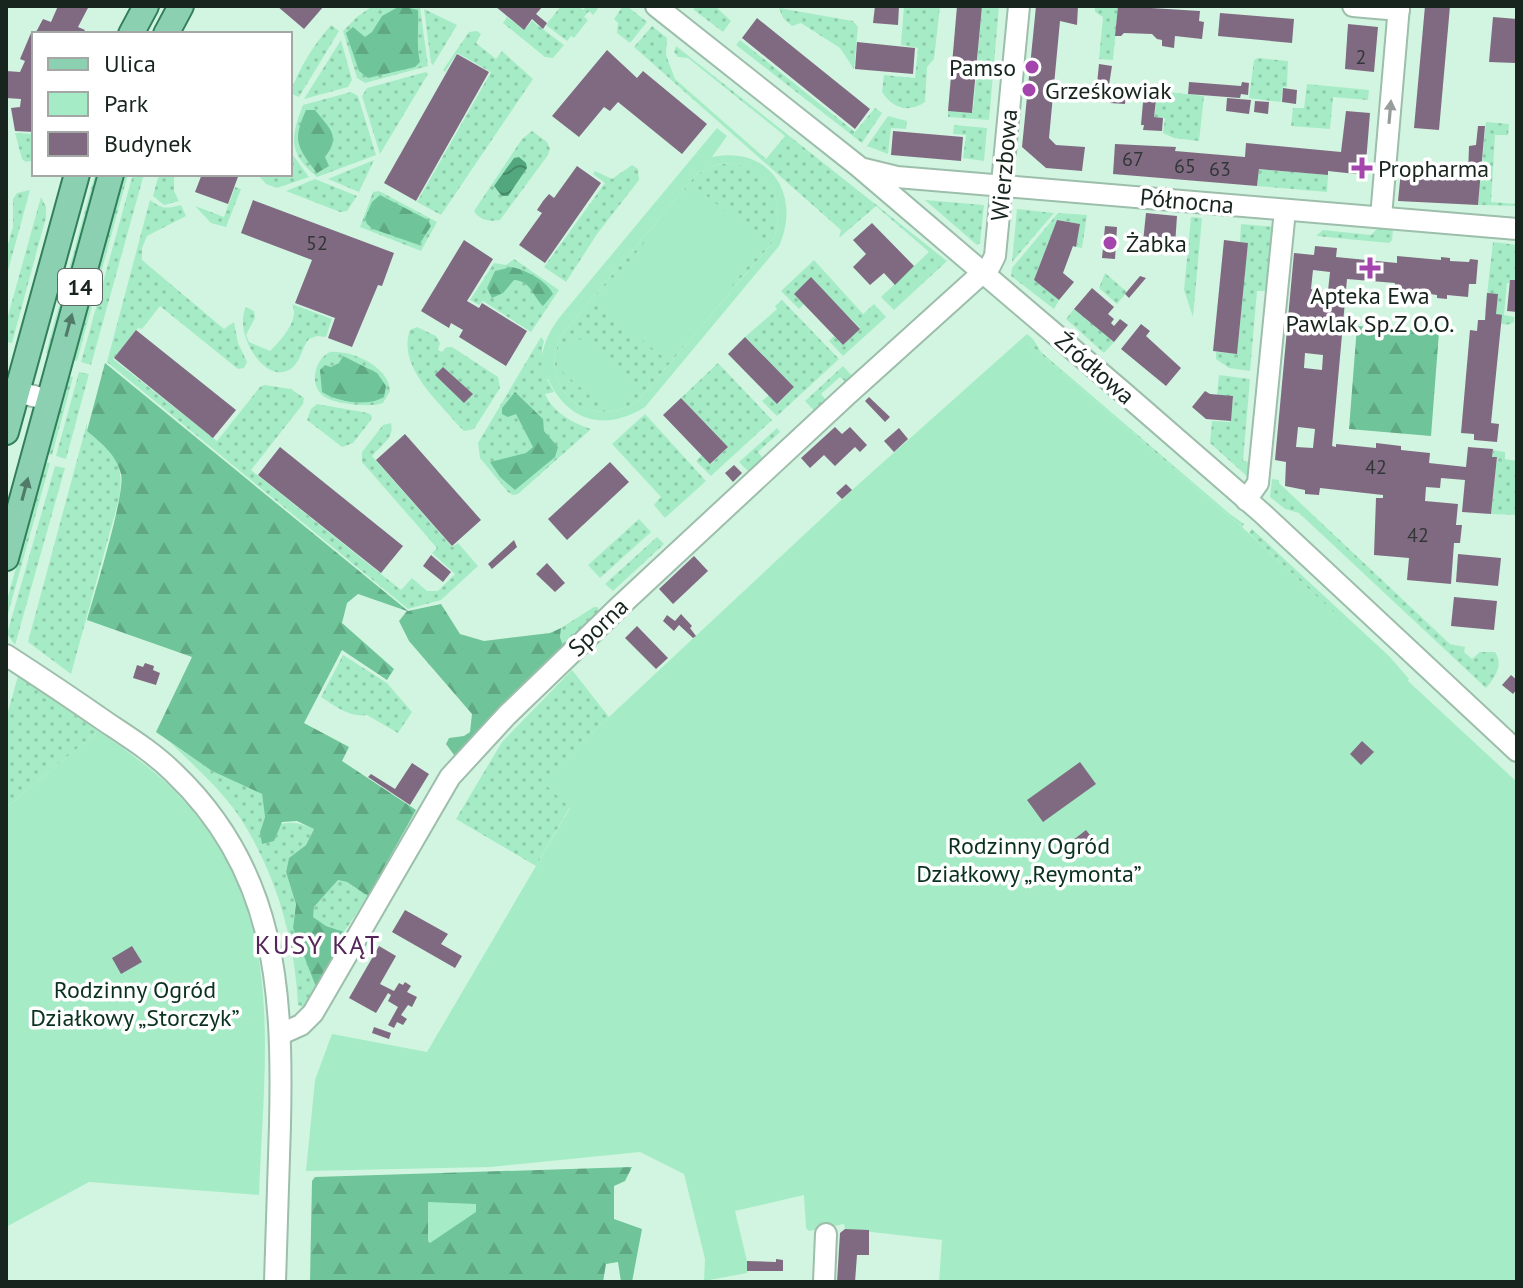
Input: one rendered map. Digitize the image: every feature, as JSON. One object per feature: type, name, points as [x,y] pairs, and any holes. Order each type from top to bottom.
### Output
[{"type":"main road","points":[[132,32],[146,6]]},
{"type":"main road","points":[[167,32],[181,6]]},
{"type":"main road","name":"14","points":[[9,407],[76,176]]},
{"type":"main road","name":"14","points":[[6,558],[110,176]]},
{"type":"street","name":"Źródłowa","points":[[656,6],[858,166],[984,273],[1246,500],[1517,751]]},
{"type":"street","name":"Wierzbowa","points":[[984,273],[995,256],[1019,6]]},
{"type":"street","points":[[1353,6],[1399,8],[1381,217]]},
{"type":"street","name":"Północna","points":[[858,166],[897,177],[1517,229]]},
{"type":"street","points":[[1246,500],[1258,483],[1285,210]]},
{"type":"street","name":"Sporna","points":[[281,1034],[301,1025],[313,1013],[444,786],[507,715],[828,412],[984,273]]},
{"type":"street","points":[[9,407],[46,411]]},
{"type":"street","points":[[6,655],[157,758],[191,790],[220,825],[250,878],[264,915],[275,972],[281,1034],[275,1282]]},
{"type":"street","points":[[824,1282],[826,1234]]},
{"type":"green space","points":[[373,6],[420,7],[428,66],[365,83],[357,78],[343,31]]},
{"type":"green space","points":[[400,6],[418,10],[420,62],[415,67],[368,78],[359,71],[346,33],[353,27],[365,37],[382,16]]},
{"type":"green space","points":[[561,6],[578,6],[583,10],[587,6],[595,6],[598,9],[593,15],[589,11],[584,17],[588,20],[574,38],[571,36],[567,41],[546,25]]},
{"type":"green space","points":[[623,6],[647,22],[630,43],[617,33],[618,23],[614,19]]},
{"type":"green space","points":[[695,6],[715,6],[731,21],[723,32],[694,10]]},
{"type":"green space","points":[[904,6],[940,6],[934,59],[927,67],[925,102],[901,108],[882,92],[884,75],[915,78],[918,48],[901,45]]},
{"type":"green space","points":[[982,6],[999,6],[989,120],[948,117],[948,110],[973,112]]},
{"type":"green space","points":[[1095,6],[1118,6],[1113,60],[1099,59],[1103,17],[1095,12]]},
{"type":"green space","points":[[779,8],[853,21],[858,27],[854,69],[840,48],[801,23],[792,26],[783,18]]},
{"type":"green space","points":[[424,9],[457,25],[433,65],[431,63]]},
{"type":"green space","points":[[507,17],[524,30],[532,21],[564,45],[553,58],[545,57],[503,23]]},
{"type":"green space","points":[[331,25],[339,31],[299,97],[292,94],[292,88],[318,41]]},
{"type":"green space","points":[[652,26],[667,38],[666,55],[675,79],[766,159],[785,136],[688,58],[678,57],[674,52],[676,46],[947,261],[894,310],[881,297],[929,252],[876,206],[839,238],[841,230],[634,47]]},
{"type":"green space","points":[[469,32],[481,34],[476,43],[496,59],[502,51],[533,79],[441,215],[417,202],[491,72],[457,53],[445,72],[443,70]]},
{"type":"green space","points":[[341,40],[352,80],[348,87],[304,99]]},
{"type":"green space","points":[[740,40],[855,132],[875,108],[882,113],[862,143],[736,45]]},
{"type":"green space","points":[[1254,60],[1288,61],[1287,87],[1283,87],[1281,102],[1249,98]]},
{"type":"green space","points":[[428,74],[380,154],[362,96],[367,88]]},
{"type":"green space","points":[[1307,84],[1369,90],[1368,100],[1333,97],[1330,129],[1291,126],[1293,108],[1304,108]]},
{"type":"green space","points":[[1158,91],[1204,96],[1199,141],[1174,138],[1163,133],[1165,118],[1154,117]]},
{"type":"green space","points":[[351,92],[358,96],[376,155],[317,177],[300,160],[294,144],[303,105]]},
{"type":"green space","points":[[306,110],[315,110],[332,132],[333,143],[325,157],[329,166],[317,173],[299,143],[299,129]]},
{"type":"green space","points":[[888,116],[907,121],[906,129],[891,128],[888,154],[867,146]]},
{"type":"green space","points":[[1486,122],[1509,124],[1508,135],[1495,135],[1491,202],[1517,206],[1478,205]]},
{"type":"green space","points":[[954,125],[987,128],[984,161],[963,158],[966,135],[953,134]]},
{"type":"green space","points":[[717,128],[727,136],[712,157],[732,155],[750,159],[765,166],[776,178],[786,209],[779,246],[645,407],[630,415],[602,420],[577,413],[566,405],[548,379],[543,380],[542,371],[544,347],[559,318]],"holes":[[[729,163],[756,172],[772,191],[778,216],[772,243],[637,402],[617,410],[597,411],[571,400],[562,389],[555,363],[563,333],[696,175],[716,165]]]},
{"type":"green space","points":[[532,131],[547,142],[550,149],[548,155],[500,220],[482,218],[474,211],[522,139]]},
{"type":"green space","points":[[15,133],[32,134],[32,160],[22,159]]},
{"type":"green space","points":[[292,154],[309,177],[277,188],[266,184],[260,177],[292,176]]},
{"type":"green space","points":[[374,160],[359,192],[328,179]]},
{"type":"green space","points":[[730,163],[756,172],[772,191],[778,216],[772,243],[637,402],[623,409],[597,411],[571,400],[562,389],[555,363],[563,333],[696,175],[716,165]]},
{"type":"green space","points":[[632,165],[638,169],[639,180],[597,234],[566,282],[544,267],[605,183],[593,174],[595,171],[612,179]]},
{"type":"green space","points":[[1259,169],[1328,175],[1327,192],[1257,186]]},
{"type":"green space","points":[[94,176],[99,176],[51,354],[46,353]]},
{"type":"green space","points":[[122,176],[127,176],[77,361],[73,360]]},
{"type":"green space","points":[[132,176],[143,176],[91,365],[81,362]]},
{"type":"green space","points":[[158,176],[174,176],[174,191],[179,201],[164,205],[153,196]]},
{"type":"green space","points":[[315,179],[357,196],[347,211],[340,212],[286,191]]},
{"type":"green space","points":[[692,184],[766,244],[669,362],[596,302]]},
{"type":"green space","points":[[235,187],[241,189],[226,227],[211,223],[195,206],[224,217]]},
{"type":"green space","points":[[30,190],[6,278],[6,251],[13,227],[13,199],[17,193]]},
{"type":"green space","points":[[379,191],[437,222],[421,251],[360,227],[373,192]]},
{"type":"green space","points":[[380,195],[428,220],[431,226],[419,245],[367,224],[365,218],[372,202]]},
{"type":"green space","points":[[41,197],[46,207],[46,217],[12,343],[6,342],[6,323]]},
{"type":"green space","points":[[150,200],[164,207],[181,205],[186,216],[147,236],[142,248],[142,260],[224,329],[234,322],[238,343],[247,362],[244,368],[238,369],[160,306],[113,359],[217,441],[264,385],[291,389],[304,398],[303,404],[251,470],[401,590],[412,578],[427,591],[438,591],[455,574],[432,553],[437,548],[362,462],[362,452],[383,425],[391,423],[389,437],[372,456],[452,547],[458,543],[478,566],[441,600],[408,609],[107,362]]},
{"type":"green space","points":[[925,200],[984,205],[980,243],[977,245]]},
{"type":"green space","points":[[1017,209],[1054,213],[1012,262]]},
{"type":"green space","points":[[1058,213],[1087,215],[1082,248],[1076,247],[1080,224],[1057,220],[1034,280],[1059,300],[1054,309],[1011,276],[1012,268]]},
{"type":"green space","points":[[1191,217],[1202,218],[1193,317],[1184,290]]},
{"type":"green space","points":[[1241,224],[1274,227],[1269,291],[1257,291],[1250,371],[1229,368],[1216,359],[1216,352],[1237,353],[1248,243],[1240,242]]},
{"type":"green space","points":[[1379,227],[1393,229],[1389,243],[1316,236],[1323,230],[1371,235]]},
{"type":"green space","points":[[1493,242],[1517,245],[1517,283],[1507,283],[1504,315],[1514,317],[1514,322],[1506,325],[1485,313]]},
{"type":"green space","points":[[514,259],[559,290],[531,332],[483,301],[479,305],[470,300],[494,263],[506,265]]},
{"type":"green space","points":[[814,260],[863,314],[874,304],[886,317],[843,356],[829,341],[834,336],[843,345],[860,328],[811,278],[794,294],[804,304],[799,309],[781,291]]},
{"type":"green space","points":[[512,267],[536,277],[550,289],[553,294],[543,306],[528,286],[514,280],[503,293],[492,298],[487,288],[495,271]]},
{"type":"green space","points":[[1105,273],[1127,292],[1117,304],[1099,288]]},
{"type":"green space","points":[[782,300],[839,359],[777,416],[762,401],[769,395],[778,404],[794,387],[745,337],[777,309],[775,306]]},
{"type":"green space","points":[[292,304],[332,319],[326,337],[309,339],[293,367],[283,372],[273,371],[263,365],[248,344],[244,331],[243,318],[246,307],[254,311],[255,318],[246,335],[249,342],[270,351],[291,323]]},
{"type":"green space","points":[[1074,309],[1114,342],[1104,353],[1066,319]]},
{"type":"green space","points":[[1357,326],[1439,332],[1431,436],[1349,429]]},
{"type":"green space","points":[[417,327],[436,336],[440,343],[438,350],[442,352],[452,347],[498,377],[500,388],[474,429],[464,431],[414,370],[408,343],[410,330]]},
{"type":"green space","name":"Rodzinny Ogród Działkowy „Reymonta”","points":[[1027,334],[1033,339],[1029,344],[1242,527],[1517,782],[1517,1282],[939,1282],[942,1240],[845,1229],[844,1224],[809,1231],[806,1228],[804,1195],[735,1211],[747,1273],[704,1281],[705,1259],[684,1174],[640,1152],[491,1167],[306,1171],[315,1080],[332,1034],[427,1052],[570,808],[547,786],[580,744],[852,490]]},
{"type":"green space","points":[[541,337],[544,341],[544,380],[547,379],[554,392],[545,394],[564,416],[591,429],[518,494],[513,495],[480,458],[478,443]]},
{"type":"green space","points":[[581,339],[631,380],[628,397],[617,407],[606,410],[557,367],[563,348]]},
{"type":"green space","points":[[1033,339],[1041,352],[1244,524],[1242,527],[1029,344]]},
{"type":"green space","points":[[330,352],[358,357],[376,367],[388,382],[390,391],[383,403],[351,404],[322,395],[316,384],[317,366]]},
{"type":"green space","points":[[343,356],[377,373],[386,386],[384,397],[369,402],[353,402],[322,392],[320,370],[325,365],[331,367],[339,363]]},
{"type":"green space","points":[[105,363],[408,611],[441,604],[460,634],[484,641],[550,633],[561,628],[564,649],[457,759],[446,744],[449,738],[470,732],[472,714],[409,641],[399,621],[407,611],[358,594],[347,603],[342,623],[394,669],[387,680],[342,650],[304,723],[349,747],[342,761],[416,810],[368,896],[347,882],[338,880],[314,907],[313,917],[326,926],[344,932],[316,987],[293,928],[296,904],[286,872],[289,858],[306,845],[314,829],[297,821],[282,822],[274,841],[262,844],[260,832],[265,817],[262,794],[212,771],[156,732],[192,657],[87,620],[121,485],[116,461],[87,431]]},
{"type":"green space","points":[[718,363],[772,420],[711,476],[696,461],[702,455],[711,464],[728,447],[681,398]]},
{"type":"green space","points":[[843,366],[855,379],[849,385],[840,377],[821,394],[829,404],[817,414],[805,401]]},
{"type":"green space","points":[[79,372],[89,374],[66,459],[56,456]]},
{"type":"green space","points":[[1219,375],[1250,379],[1243,461],[1253,462],[1250,479],[1210,443],[1212,421],[1230,422],[1233,399],[1217,396]]},
{"type":"green space","points":[[68,376],[73,377],[52,455],[47,454]]},
{"type":"green space","points":[[515,392],[543,419],[544,431],[558,447],[555,457],[515,490],[500,477],[490,462],[526,453],[533,447],[516,414],[508,417],[502,414],[502,408]]},
{"type":"green space","points":[[317,404],[368,413],[372,416],[371,420],[353,443],[342,447],[307,420],[311,409]]},
{"type":"green space","points":[[645,414],[706,481],[665,518],[654,505],[661,497],[612,444]]},
{"type":"green space","points":[[87,423],[87,431],[115,459],[119,467],[120,486],[71,674],[28,642]]},
{"type":"green space","points":[[777,428],[780,432],[758,452],[766,462],[752,475],[739,462]]},
{"type":"green space","points":[[1493,450],[1505,452],[1505,459],[1517,461],[1517,515],[1491,514],[1497,458],[1492,457]]},
{"type":"green space","points":[[45,462],[50,463],[6,621],[6,604]]},
{"type":"green space","points":[[55,466],[65,468],[15,645],[7,634]]},
{"type":"green space","points":[[1272,479],[1279,480],[1450,644],[1465,647],[1464,652],[1472,659],[1480,652],[1495,652],[1498,666],[1486,688],[1299,513],[1285,509],[1270,497]]},
{"type":"green space","points":[[639,519],[651,532],[600,578],[588,565]]},
{"type":"green space","points":[[1252,529],[1390,657],[1409,679],[1407,682],[1249,533]]},
{"type":"green space","points":[[657,537],[664,544],[613,591],[605,584]]},
{"type":"green space","points":[[598,607],[599,617],[564,649],[561,628]]},
{"type":"green space","points":[[343,655],[387,683],[412,712],[398,733],[367,715],[349,713],[321,697]]},
{"type":"green space","points":[[572,670],[609,717],[580,744],[548,786],[570,807],[536,866],[456,819],[502,742]]},
{"type":"green space","points":[[18,676],[98,731],[6,808],[6,719]]},
{"type":"green space","name":"Rodzinny Ogród Działkowy „Storczyk”","points":[[98,731],[162,779],[203,824],[232,871],[251,921],[261,972],[265,1026],[259,1195],[89,1182],[6,1227],[6,808]]},
{"type":"green space","points":[[170,742],[212,771],[262,794],[265,817],[260,832],[287,823],[314,829],[306,845],[289,858],[286,872],[296,902],[293,928],[316,987],[312,1002],[304,1007],[298,1005],[293,956],[282,908],[253,840],[225,798]]},
{"type":"green space","points":[[338,880],[347,882],[368,896],[344,932],[312,917],[314,907]]},
{"type":"green space","points":[[632,1167],[625,1181],[614,1186],[614,1219],[642,1229],[632,1282],[621,1282],[618,1262],[606,1264],[603,1282],[310,1282],[312,1181],[315,1177]]},
{"type":"green space","points":[[428,1202],[476,1204],[476,1212],[430,1243]]},
{"type":"water","points":[[519,157],[527,168],[508,196],[502,196],[494,186],[514,158]]},
{"type":"building","points":[[58,6],[89,6],[78,27],[84,32],[36,32],[43,19],[51,22]]},
{"type":"building","points":[[277,6],[324,6],[304,29]]},
{"type":"building","points":[[495,6],[543,6],[536,14],[547,23],[543,29],[532,19],[524,30]]},
{"type":"building","points":[[875,6],[899,6],[898,25],[873,23]]},
{"type":"building","points":[[957,6],[982,6],[972,113],[948,111]]},
{"type":"building","points":[[1036,6],[1078,6],[1077,25],[1060,21],[1049,138],[1056,145],[1085,147],[1082,171],[1046,168],[1022,147]]},
{"type":"building","points":[[1118,6],[1200,11],[1199,21],[1204,22],[1202,39],[1175,36],[1174,48],[1162,46],[1162,40],[1152,34],[1124,33],[1115,36]]},
{"type":"building","points":[[1425,6],[1450,6],[1439,130],[1414,128]]},
{"type":"building","points":[[1220,13],[1294,19],[1292,43],[1218,36]]},
{"type":"building","points":[[1493,17],[1517,19],[1515,63],[1489,62]]},
{"type":"building","points":[[757,18],[870,109],[855,129],[742,38]]},
{"type":"building","points":[[1348,24],[1378,27],[1374,72],[1345,69]]},
{"type":"building","points":[[31,33],[32,132],[15,131],[11,108],[20,107],[21,99],[6,98],[6,71],[20,72],[25,61],[20,59]]},
{"type":"building","points":[[857,42],[915,48],[913,74],[855,69]]},
{"type":"building","points":[[607,50],[637,78],[643,71],[707,124],[682,154],[618,102],[610,111],[604,107],[579,137],[552,116]]},
{"type":"building","points":[[457,54],[489,72],[416,201],[384,183]]},
{"type":"building","points":[[1099,64],[1112,66],[1109,85],[1097,84]]},
{"type":"building","points":[[1189,82],[1241,86],[1242,82],[1249,83],[1248,95],[1241,94],[1240,98],[1188,94]]},
{"type":"building","points":[[1283,88],[1297,90],[1296,104],[1282,102]]},
{"type":"building","points":[[1111,90],[1126,91],[1125,104],[1110,103]]},
{"type":"building","points":[[1144,91],[1154,92],[1151,100],[1156,100],[1154,117],[1163,118],[1162,131],[1143,130]]},
{"type":"building","points":[[1227,98],[1251,100],[1249,114],[1226,111]]},
{"type":"building","points":[[1255,101],[1269,102],[1268,114],[1254,112]]},
{"type":"building","points":[[1346,111],[1370,113],[1365,175],[1259,169],[1257,186],[1113,174],[1115,144],[1176,147],[1175,151],[1245,157],[1246,143],[1341,152]]},
{"type":"building","points":[[1478,126],[1485,126],[1478,205],[1398,201],[1401,171],[1441,174],[1443,171],[1468,175],[1469,146],[1476,145]]},
{"type":"building","points":[[893,131],[963,137],[961,161],[891,155]]},
{"type":"building","points":[[577,166],[601,183],[545,263],[519,245],[542,213],[537,210],[543,201],[549,194],[554,198]]},
{"type":"building","points":[[201,176],[238,176],[228,204],[195,192]]},
{"type":"building","points":[[253,200],[394,253],[382,286],[378,285],[352,347],[328,338],[335,318],[295,303],[312,260],[241,233]]},
{"type":"building","points":[[1146,213],[1177,216],[1175,245],[1143,242]]},
{"type":"building","points":[[1057,220],[1080,224],[1076,247],[1073,246],[1063,273],[1074,282],[1059,300],[1034,280]]},
{"type":"building","points":[[872,223],[914,266],[895,285],[884,273],[870,285],[853,267],[866,254],[853,240]]},
{"type":"building","name":"Żabka","points":[[1105,226],[1117,227],[1115,259],[1102,258]]},
{"type":"building","points":[[464,240],[493,259],[467,301],[479,308],[482,303],[527,331],[506,366],[459,337],[463,330],[451,323],[449,328],[421,311]]},
{"type":"building","points":[[1224,240],[1248,243],[1237,354],[1213,351]]},
{"type":"building","points":[[1315,246],[1337,248],[1336,257],[1397,263],[1397,256],[1441,260],[1441,257],[1469,262],[1470,259],[1478,260],[1476,284],[1469,284],[1468,297],[1447,295],[1447,299],[1437,298],[1437,295],[1408,291],[1405,296],[1400,296],[1398,290],[1394,290],[1395,283],[1347,279],[1332,446],[1376,448],[1376,443],[1401,446],[1401,450],[1430,453],[1429,463],[1466,467],[1468,447],[1493,449],[1492,457],[1497,457],[1491,514],[1462,512],[1465,480],[1441,478],[1440,488],[1426,487],[1425,501],[1458,504],[1456,525],[1462,525],[1460,543],[1454,543],[1451,584],[1407,580],[1409,558],[1374,555],[1376,498],[1383,498],[1383,495],[1320,488],[1319,495],[1305,494],[1305,490],[1285,486],[1286,462],[1275,460],[1294,253],[1314,255]],"holes":[[[1313,270],[1330,272],[1328,291],[1311,289]],[[1305,353],[1323,355],[1322,370],[1304,368]],[[1298,427],[1315,429],[1313,448],[1296,447]]]},
{"type":"building","points":[[1140,276],[1146,278],[1129,298],[1125,294]]},
{"type":"building","points":[[811,277],[860,329],[843,345],[794,294]]},
{"type":"building","points":[[1510,280],[1517,280],[1517,312],[1507,311]]},
{"type":"building","points":[[1092,288],[1114,307],[1108,314],[1114,319],[1111,323],[1114,326],[1120,319],[1128,325],[1114,342],[1074,309]]},
{"type":"building","points":[[1487,293],[1498,294],[1496,314],[1502,315],[1491,423],[1499,424],[1497,442],[1474,440],[1474,434],[1461,433],[1470,330],[1477,331],[1478,320],[1485,320]]},
{"type":"building","points":[[1141,324],[1150,331],[1146,336],[1181,368],[1166,386],[1121,349]]},
{"type":"building","points":[[136,330],[236,410],[213,438],[114,358]]},
{"type":"building","points":[[745,337],[794,387],[777,404],[728,354]]},
{"type":"building","points":[[443,367],[473,394],[464,403],[435,375]]},
{"type":"building","points":[[1205,391],[1233,396],[1231,421],[1206,419],[1192,407]]},
{"type":"building","points":[[869,397],[890,417],[885,422],[865,401]]},
{"type":"building","points":[[681,398],[728,447],[710,464],[663,415]]},
{"type":"building","points":[[835,427],[842,434],[850,427],[867,445],[860,452],[855,447],[835,466],[824,455],[810,468],[801,458]]},
{"type":"building","points":[[899,428],[908,439],[894,452],[884,441]]},
{"type":"building","points":[[405,434],[481,520],[452,546],[376,460]]},
{"type":"building","points":[[280,447],[403,546],[381,573],[258,475]]},
{"type":"building","points":[[610,462],[629,482],[567,540],[548,519]]},
{"type":"building","points":[[734,465],[742,473],[733,482],[725,473]]},
{"type":"building","points":[[846,484],[852,490],[842,499],[836,493]]},
{"type":"building","points":[[514,540],[517,547],[492,569],[488,564]]},
{"type":"building","points":[[1458,554],[1501,558],[1498,586],[1456,582]]},
{"type":"building","points":[[431,555],[451,572],[443,582],[423,566]]},
{"type":"building","points":[[694,556],[708,571],[673,604],[659,589]]},
{"type":"building","points":[[547,563],[565,583],[555,592],[536,574]]},
{"type":"building","points":[[1454,597],[1497,601],[1494,630],[1451,626]]},
{"type":"building","points":[[681,614],[692,626],[690,628],[696,636],[693,638],[679,625],[674,631],[663,621],[667,615],[675,621]]},
{"type":"building","points":[[637,626],[668,658],[656,669],[625,638]]},
{"type":"building","points":[[145,663],[154,666],[153,670],[160,673],[156,685],[133,678],[137,665],[143,667]]},
{"type":"building","points":[[1511,675],[1517,680],[1517,689],[1513,694],[1502,685]]},
{"type":"building","points":[[1362,741],[1374,752],[1361,765],[1350,754]]},
{"type":"building","points":[[1080,762],[1096,784],[1043,822],[1027,800]]},
{"type":"building","points":[[412,763],[429,774],[410,805],[368,777],[371,774],[395,789]]},
{"type":"building","points":[[1086,830],[1093,839],[1069,857],[1063,848]]},
{"type":"building","points":[[405,910],[448,934],[441,944],[462,956],[455,968],[392,932]]},
{"type":"building","points":[[132,946],[142,962],[121,974],[112,958]]},
{"type":"building","points":[[379,946],[396,956],[380,984],[394,991],[399,983],[403,985],[405,982],[411,986],[407,992],[417,997],[412,1007],[408,1005],[401,1015],[407,1019],[403,1025],[397,1022],[394,1028],[388,1025],[398,1007],[388,1001],[391,995],[388,993],[376,1013],[349,998]]},
{"type":"building","points":[[374,1027],[391,1033],[389,1039],[372,1033]]},
{"type":"building","points":[[845,1229],[869,1230],[869,1255],[857,1255],[855,1282],[837,1282],[840,1233]]},
{"type":"building","points":[[776,1259],[783,1260],[783,1271],[747,1271],[747,1261],[776,1262]]},
{"type":"place","name":"Pamso","points":[[1032,67]]},
{"type":"place","name":"Grześkowiak","points":[[1029,90]]},
{"type":"place","name":"Propharma","points":[[1362,168]]},
{"type":"place","name":"Żabka","points":[[1110,243]]},
{"type":"place","name":"Apteka Ewa Pawlak Sp.Z O.O.","points":[[1370,268]]},
{"type":"district","name":"KUSY KĄT","points":[[318,944]]}]
